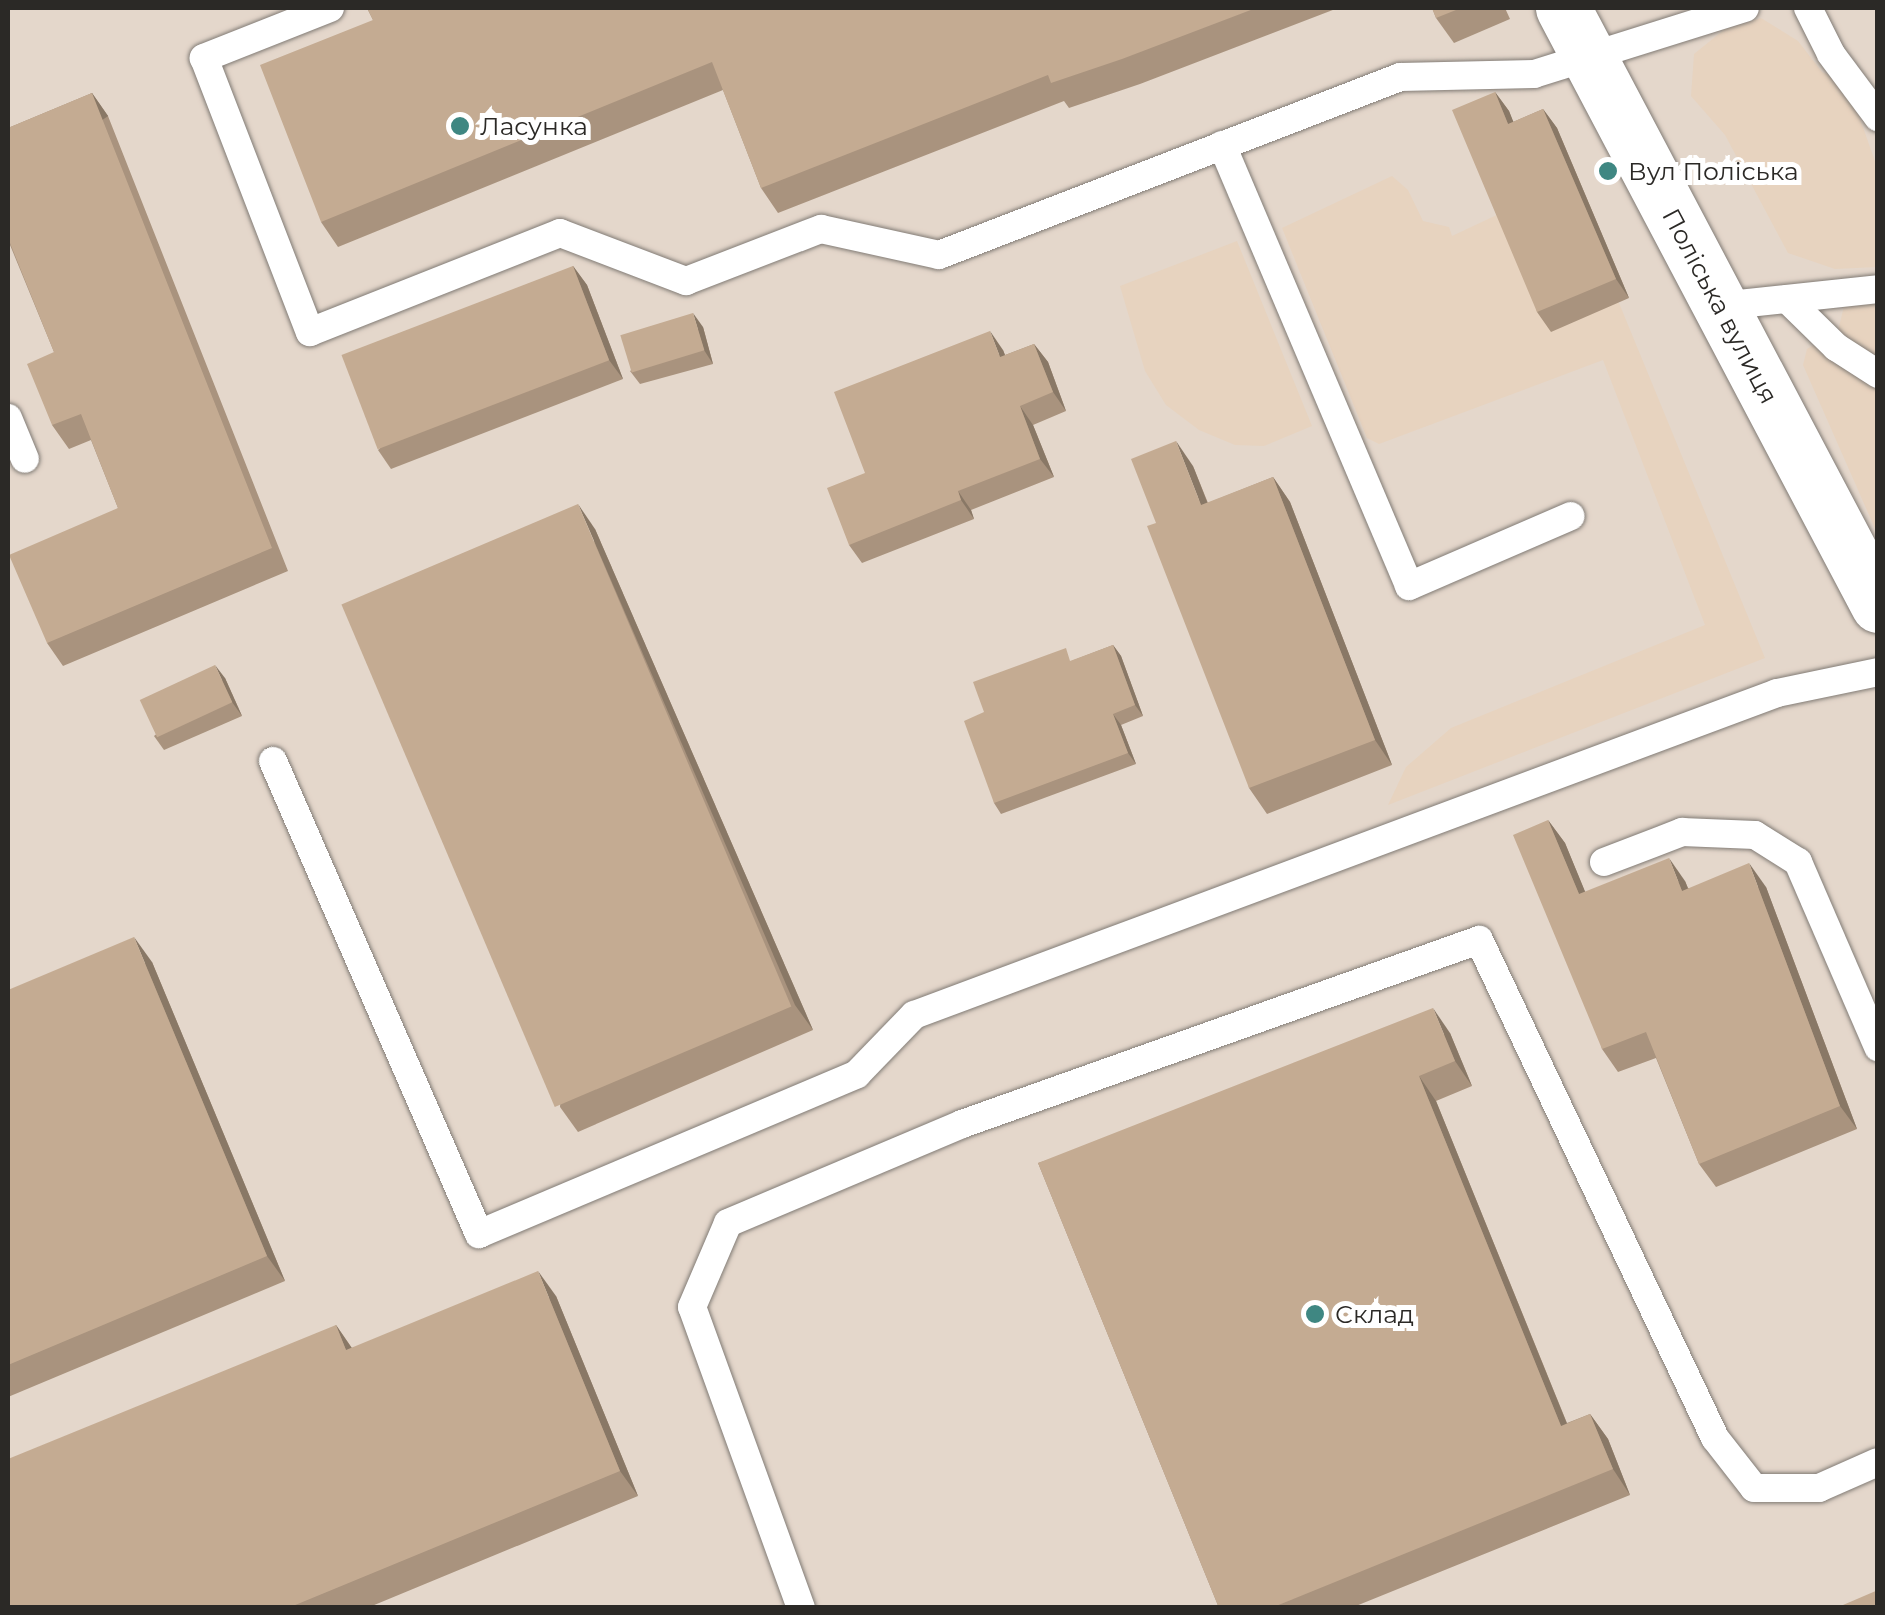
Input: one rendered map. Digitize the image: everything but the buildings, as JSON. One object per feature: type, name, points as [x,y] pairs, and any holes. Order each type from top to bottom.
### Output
[{"type":"street","name":"Поліська вулиця","points":[[1563,8],[1878,605]]},
{"type":"lane","points":[[330,8],[204,58],[310,332],[560,233],[686,281],[821,229],[940,255],[1400,77],[1534,74],[1591,60],[1745,8]]},
{"type":"lane","points":[[1808,8],[1878,117]]},
{"type":"lane","points":[[1222,146],[1409,586],[1571,516]]},
{"type":"lane","points":[[1720,306],[1878,290]]},
{"type":"lane","points":[[1787,299],[1836,347],[1878,374]]},
{"type":"lane","points":[[8,418],[26,459]]},
{"type":"lane","points":[[273,761],[479,1234],[857,1074],[914,1015],[1777,693],[1878,672]]},
{"type":"lane","points":[[1604,862],[1682,832],[1755,836],[1798,862],[1878,1046]]},
{"type":"lane","points":[[801,1608],[692,1307],[728,1224],[962,1124],[1479,940],[1724,1450],[1754,1488],[1818,1488],[1878,1462]]},
{"type":"shaded area","points":[[8,8],[1877,8],[1877,1607],[8,1607]]},
{"type":"shaded area","points":[[1761,18],[1798,41],[1822,72],[1839,79],[1859,116],[1877,167],[1877,267],[1835,269],[1788,253],[1725,135],[1691,96],[1694,54],[1725,29]]},
{"type":"shaded area","points":[[1392,176],[1408,190],[1423,221],[1449,227],[1452,236],[1501,213],[1619,303],[1765,658],[1388,805],[1406,767],[1451,728],[1705,625],[1603,360],[1379,444],[1367,438],[1282,228]]},
{"type":"shaded area","points":[[1237,241],[1312,426],[1264,446],[1235,445],[1199,430],[1166,405],[1145,371],[1120,286]]},
{"type":"shaded area","points":[[1877,299],[1877,533],[1803,365],[1807,349],[1838,331],[1845,302]]},
{"type":"place","name":"Ласунка","points":[[460,126]]},
{"type":"place","name":"Вул Поліська","points":[[1608,171]]},
{"type":"place","name":"Склад","points":[[1315,1314]]}]
